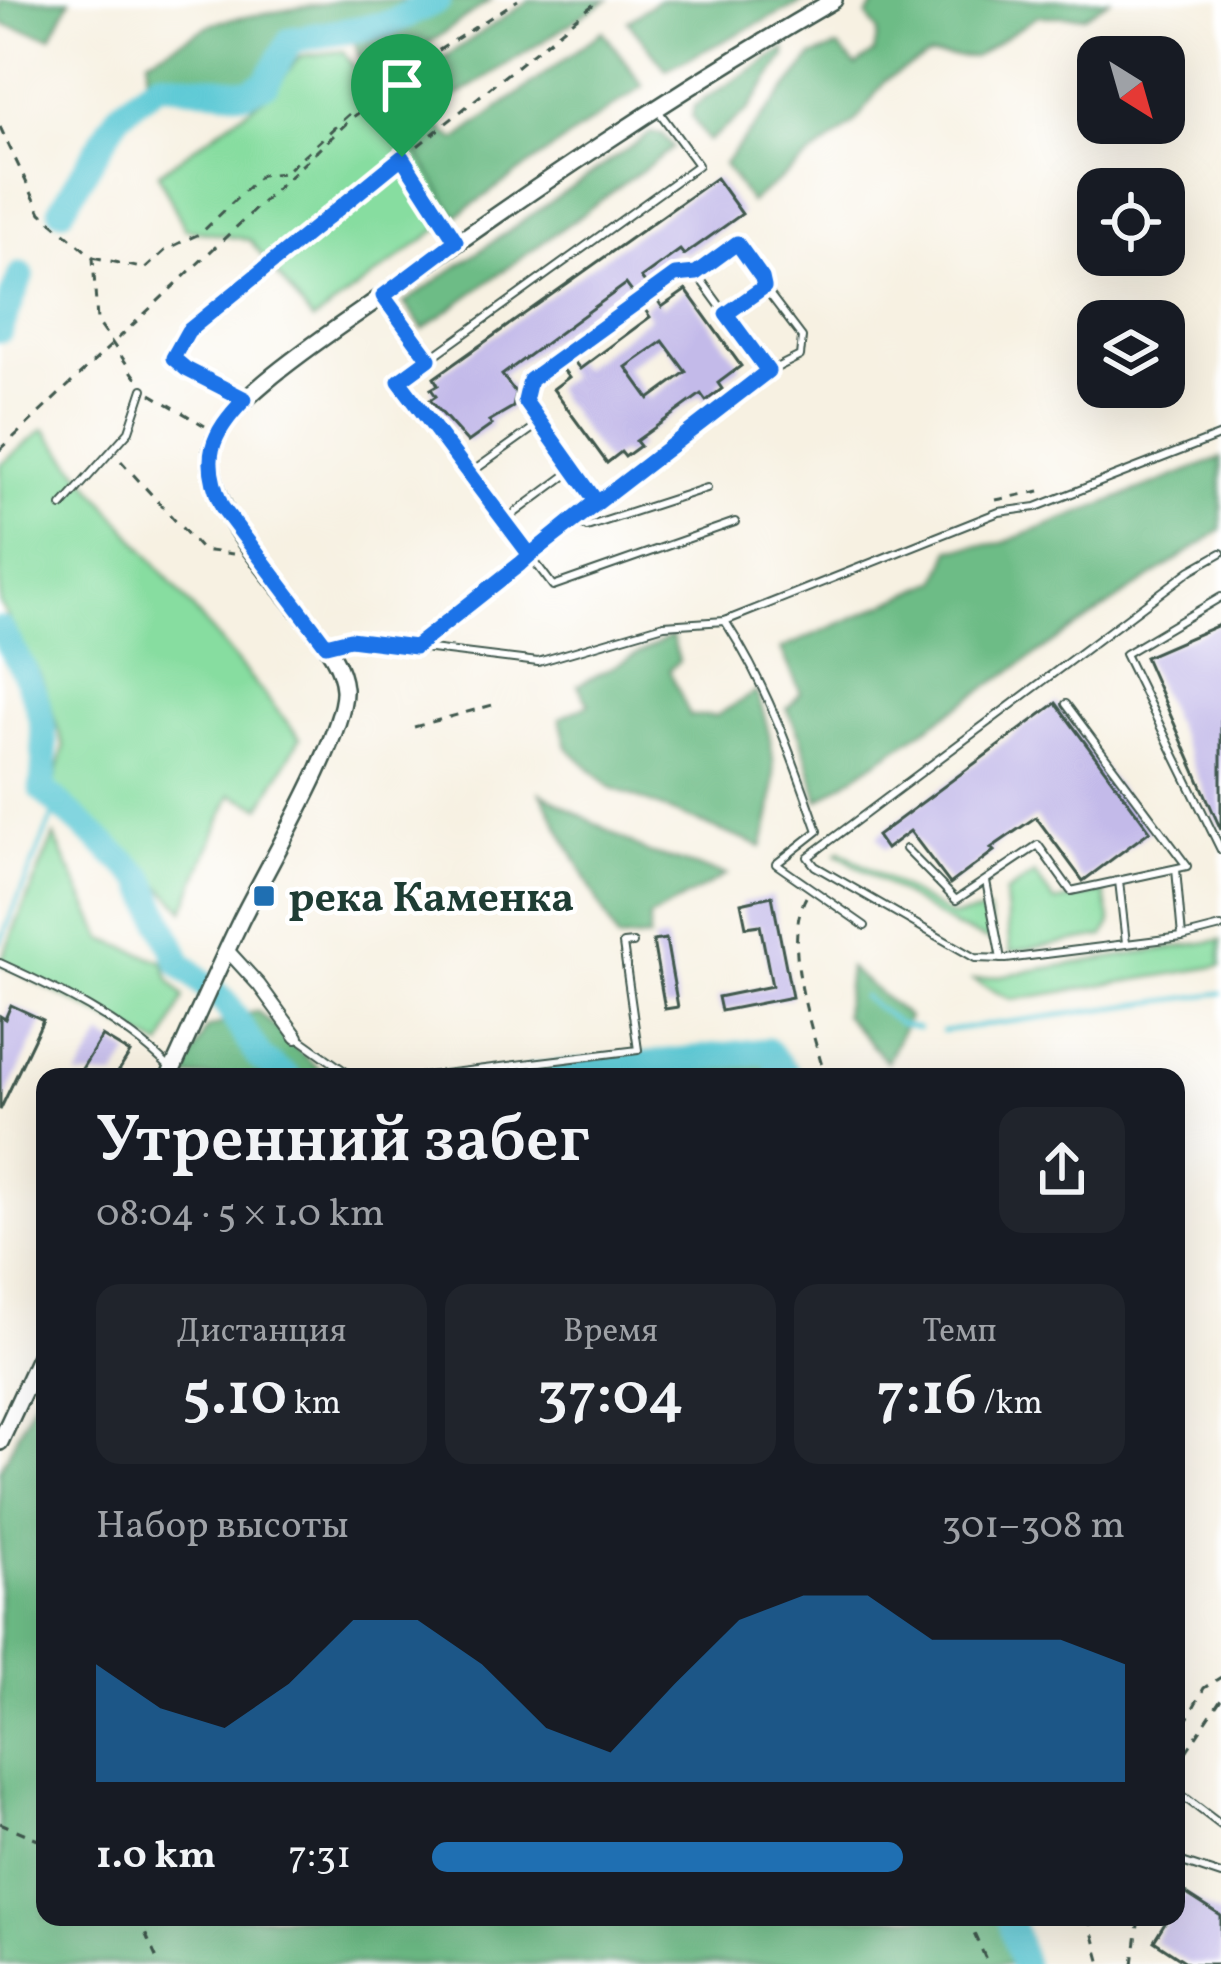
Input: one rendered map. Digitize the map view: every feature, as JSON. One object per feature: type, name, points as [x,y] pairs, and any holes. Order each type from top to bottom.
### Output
[{"type":"street","points":[[173,1068],[342,712],[342,676],[326,645],[222,507],[211,470],[216,432],[245,399],[456,241],[655,106],[834,0]]},
{"type":"street","points":[[227,950],[297,1037]]},
{"type":"street","points":[[0,1442],[36,1364]]},
{"type":"lane","points":[[655,106],[698,164],[399,381],[553,586],[735,522]]},
{"type":"lane","points":[[415,647],[596,501],[768,371],[800,356],[802,337],[737,243],[696,273],[675,275],[530,380],[525,401],[596,501]]},
{"type":"lane","points":[[696,273],[768,371]]},
{"type":"lane","points":[[726,314],[764,287]]},
{"type":"lane","points":[[383,296],[429,359]]},
{"type":"lane","points":[[62,506],[129,431],[143,389]]},
{"type":"lane","points":[[469,474],[539,424]]},
{"type":"lane","points":[[326,645],[350,639],[538,662],[664,625],[724,621],[999,512],[1036,507],[1221,435]]},
{"type":"lane","points":[[504,520],[573,470]]},
{"type":"lane","points":[[574,518],[587,526],[707,488]]},
{"type":"lane","points":[[1221,553],[1191,570],[808,856],[815,866],[975,958],[1001,959],[1182,937],[1221,927]]},
{"type":"lane","points":[[1221,597],[1125,654],[1218,834],[1221,850]]},
{"type":"lane","points":[[724,621],[754,666],[818,831],[776,864],[866,926]]},
{"type":"lane","points":[[906,849],[956,900],[1038,845],[1071,891],[1187,866],[1066,704]]},
{"type":"lane","points":[[1176,868],[1182,937]]},
{"type":"lane","points":[[986,880],[1001,959]]},
{"type":"lane","points":[[1119,881],[1126,944]]},
{"type":"lane","points":[[492,1068],[638,1050],[623,944],[633,943]]},
{"type":"lane","points":[[0,963],[72,996],[121,1027],[164,1068]]},
{"type":"lane","points":[[297,1037],[340,1068]]},
{"type":"lane","points":[[1185,1798],[1221,1825]]},
{"type":"lane","points":[[1185,1863],[1221,1875]]},
{"type":"path","points":[[0,450],[370,104],[428,57],[518,0]]},
{"type":"path","points":[[245,399],[173,358],[188,331],[599,0]]},
{"type":"path","points":[[0,127],[40,213],[92,257],[145,268],[167,249],[201,233],[261,176],[284,173],[366,99],[456,241]]},
{"type":"path","points":[[92,257],[98,321],[143,389],[216,432]]},
{"type":"path","points":[[112,451],[202,550],[259,557]]},
{"type":"path","points":[[414,727],[496,704]]},
{"type":"path","points":[[810,891],[795,918],[805,1001],[823,1068]]},
{"type":"path","points":[[1185,1723],[1204,1688],[1221,1677]]},
{"type":"path","points":[[1185,1753],[1221,1699]]},
{"type":"path","points":[[0,1823],[36,1838]]},
{"type":"path","points":[[143,1926],[159,1964]]},
{"type":"path","points":[[971,1926],[988,1964]]},
{"type":"path","points":[[1090,1926],[1101,1964]]},
{"type":"path","points":[[1133,1964],[1138,1926]]},
{"type":"green space","points":[[0,0],[70,0],[51,37],[5,25],[0,20]]},
{"type":"green space","points":[[344,0],[491,0],[367,86],[355,42],[295,47],[258,97],[146,88],[148,59],[217,22]]},
{"type":"green space","points":[[530,0],[607,0],[424,117],[456,140],[603,31],[643,86],[456,216],[384,98]]},
{"type":"green space","points":[[658,0],[807,0],[666,69],[628,21]]},
{"type":"green space","points":[[878,0],[1109,0],[1085,16],[1038,16],[974,57],[929,56],[885,80],[856,122],[750,202],[724,164],[812,57],[838,47],[856,66],[874,53],[878,32],[867,16]]},
{"type":"green space","points":[[785,49],[785,56],[747,111],[708,141],[692,117],[694,106]]},
{"type":"green space","points":[[343,51],[367,86],[384,98],[456,216],[313,321],[250,240],[185,229],[158,174],[273,91],[300,56]]},
{"type":"green space","points":[[651,133],[662,134],[673,148],[423,329],[404,303]]},
{"type":"green space","points":[[44,429],[300,738],[261,807],[231,794],[184,910],[54,785],[64,747],[41,677],[0,604],[0,465]]},
{"type":"green space","points":[[1221,458],[1221,530],[819,800],[787,709],[801,693],[781,649],[938,581],[951,549],[1003,543]]},
{"type":"green space","points":[[672,636],[679,661],[669,670],[690,716],[716,716],[756,692],[774,769],[772,807],[762,847],[610,787],[567,747],[560,718],[589,704],[578,685]]},
{"type":"green space","points":[[541,793],[649,853],[726,875],[649,918],[649,938],[618,940]]},
{"type":"green space","points":[[54,836],[103,939],[164,962],[169,979],[184,997],[162,1047],[0,963]]},
{"type":"green space","points":[[840,851],[952,917],[988,911],[995,943],[955,927],[837,854]]},
{"type":"green space","points":[[1034,874],[1055,902],[1104,892],[1111,923],[1104,936],[1010,952],[1005,894]]},
{"type":"green space","points":[[1221,940],[1221,966],[1012,1000],[973,980]]},
{"type":"green space","points":[[849,968],[908,1017],[887,1062],[844,1015]]},
{"type":"green space","points":[[257,1011],[318,1068],[187,1068],[206,1029]]},
{"type":"green space","points":[[763,1049],[775,1068],[568,1068]]},
{"type":"green space","points":[[36,1395],[36,1926],[1003,1926],[1016,1964],[0,1964],[0,1471]]},
{"type":"building","points":[[716,178],[742,214],[641,278],[647,286],[634,295],[626,284],[502,375],[516,393],[513,407],[489,421],[492,425],[468,442],[430,400],[436,396],[431,389],[438,385],[434,378]]},
{"type":"building","points":[[686,290],[741,366],[718,383],[722,389],[706,401],[701,394],[636,441],[640,446],[607,463],[553,389],[569,377],[562,368],[573,360],[580,369],[650,317],[643,307],[656,298],[662,307]],"holes":[[[663,341],[686,372],[649,399],[626,367]]]},
{"type":"building","points":[[1221,624],[1221,830],[1145,657]]},
{"type":"building","points":[[1056,703],[1150,831],[1083,881],[1036,817],[950,884],[910,831],[886,849],[877,836]]},
{"type":"building","points":[[772,896],[792,997],[721,1011],[718,997],[772,986],[760,925],[746,927],[741,903]]},
{"type":"building","points":[[666,939],[678,1007],[665,1009],[653,941]]},
{"type":"building","points":[[11,1005],[43,1020],[0,1110],[0,1016],[5,1019]]},
{"type":"building","points":[[102,1036],[130,1053],[121,1068],[82,1068]]},
{"type":"building","points":[[1185,1893],[1221,1916],[1221,1964],[1189,1964],[1154,1941],[1163,1926],[1185,1926]]},
{"type":"waterway","points":[[61,210],[119,114],[159,83],[246,92],[266,83],[291,40],[388,24],[438,0]]},
{"type":"waterway","points":[[0,330],[21,275]]},
{"type":"waterway","points":[[0,629],[38,705],[44,744],[42,789],[143,879],[180,963],[225,1002],[260,1058],[274,1068]]},
{"type":"waterway","points":[[0,943],[57,805]]},
{"type":"waterway","points":[[942,1031],[1221,993]]},
{"type":"waterway","points":[[863,997],[898,1023],[918,1028]]},
{"type":"waterway","points":[[615,1068],[767,1051],[781,1068]]},
{"type":"waterway","points":[[1012,1926],[1023,1964]]},
{"type":"place","name":"река Каменка","points":[[264,896]]},
{"type":"route","points":[[402,157],[188,331],[173,358],[245,399],[216,432],[211,470],[215,490],[222,507],[326,645],[350,639],[415,647],[520,564],[596,501],[525,401],[530,380],[675,275],[696,273],[737,243],[764,287],[726,314],[768,371],[596,501],[530,555],[399,381],[429,359],[383,296],[456,241],[402,157]]}]
